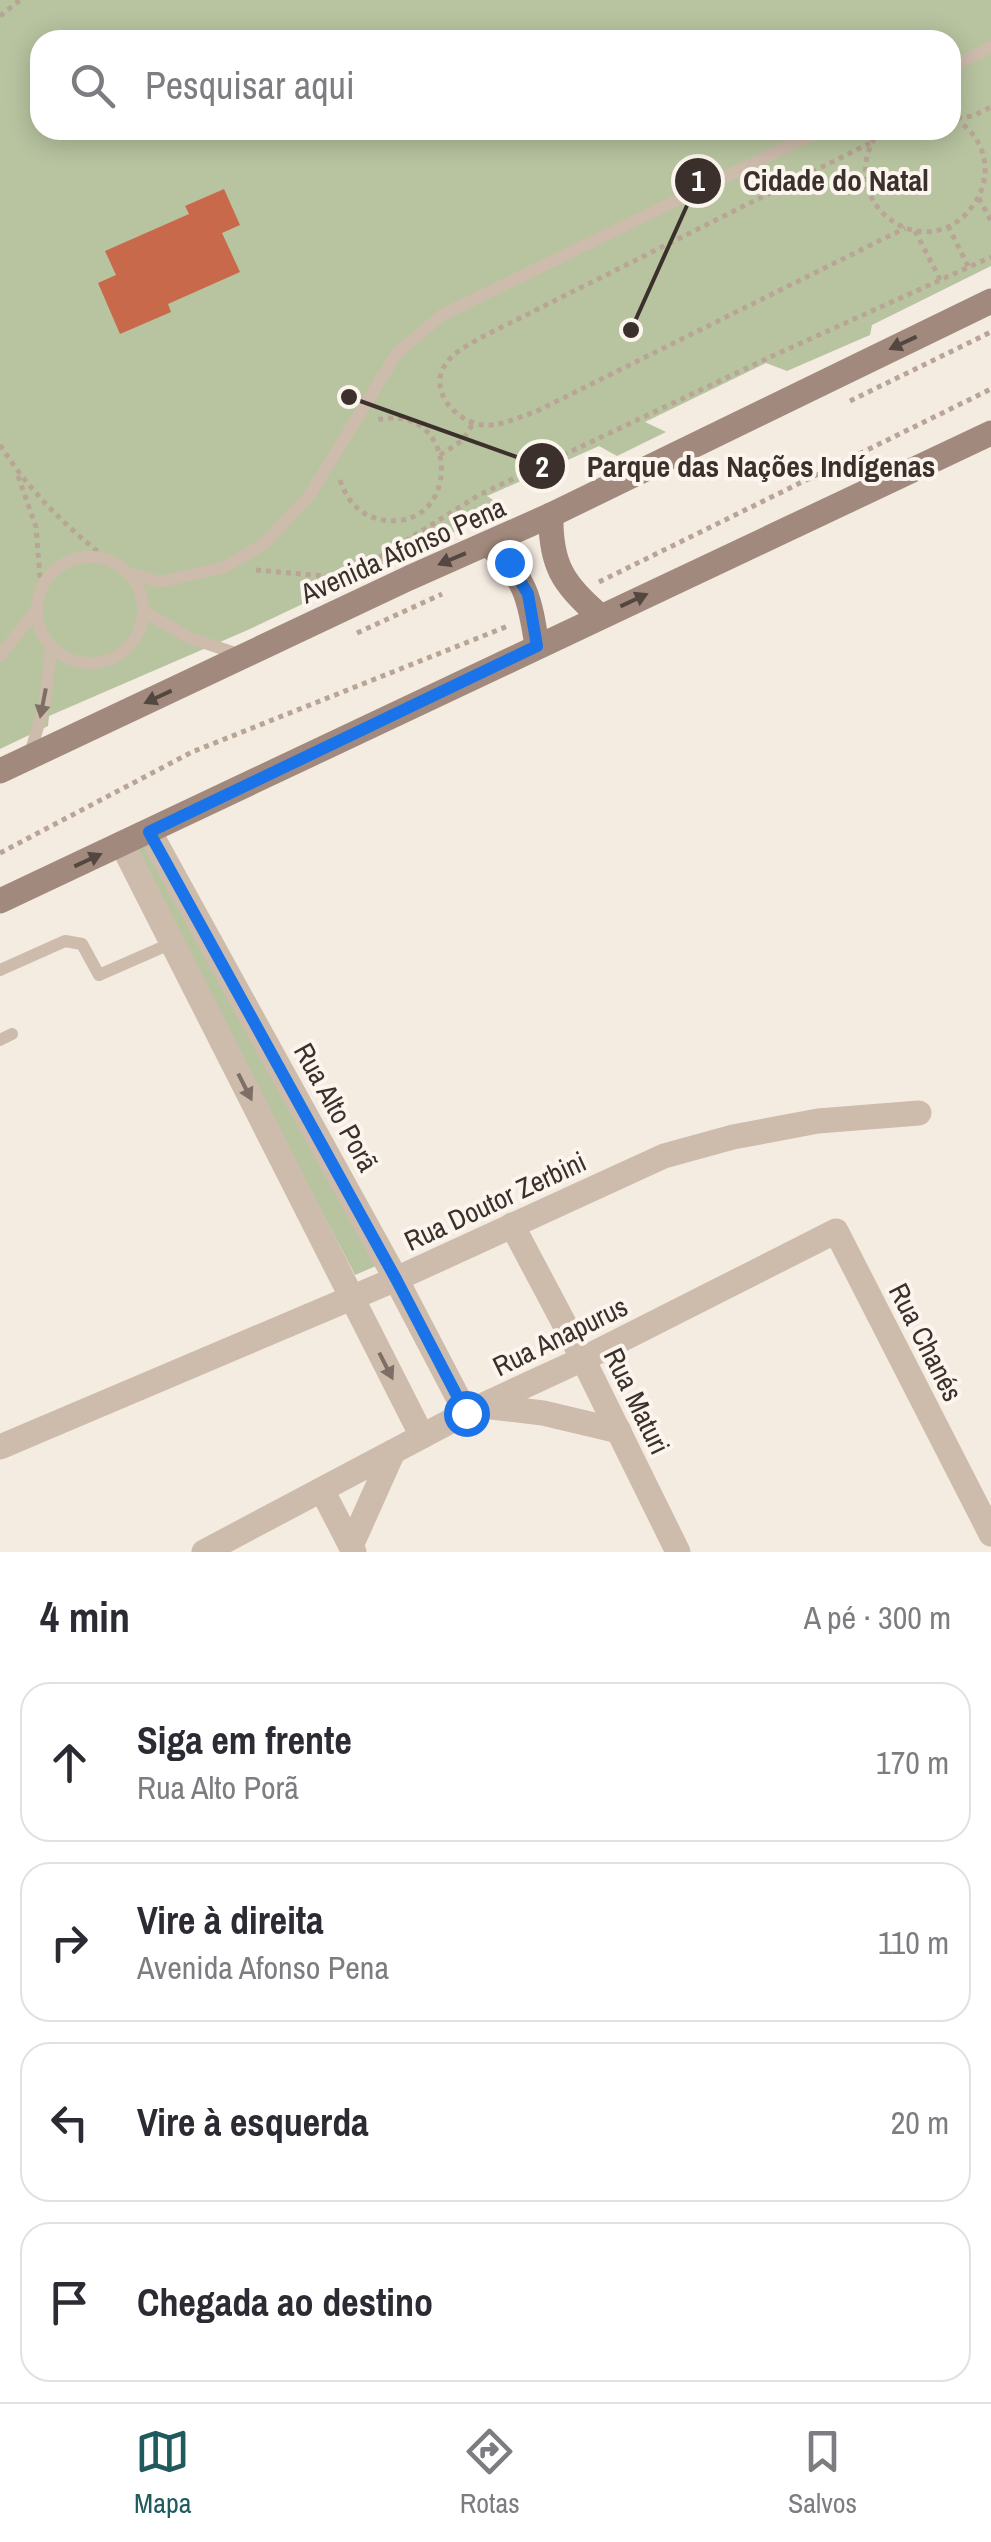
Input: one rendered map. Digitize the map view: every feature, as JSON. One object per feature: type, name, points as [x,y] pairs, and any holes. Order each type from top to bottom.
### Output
[{"type":"main road","name":"Avenida Afonso Pena","points":[[0,771],[551,515],[991,301]]},
{"type":"main road","points":[[0,902],[991,433]]},
{"type":"main road","points":[[551,515],[550,543],[556,564],[574,595],[600,616]]},
{"type":"main road","points":[[488,544],[520,577],[537,646]]},
{"type":"street","name":"Rua Alto Porã","points":[[149,832],[396,1279],[474,1410]]},
{"type":"street","points":[[122,844],[422,1436]]},
{"type":"street","points":[[214,1026],[247,1009]]},
{"type":"street","name":"Rua Doutor Zerbini","points":[[0,1447],[396,1279],[664,1156],[733,1137],[818,1121],[919,1113]]},
{"type":"street","name":"Rua Maturi","points":[[512,1225],[678,1552]]},
{"type":"street","name":"Rua Anapurus","points":[[204,1552],[422,1436],[836,1231]]},
{"type":"street","name":"Rua Chanés","points":[[836,1231],[991,1534]]},
{"type":"street","points":[[474,1410],[543,1414],[619,1431]]},
{"type":"street","points":[[352,1549],[393,1452]]},
{"type":"street","points":[[323,1492],[352,1549]]},
{"type":"lane","points":[[961,62],[991,47]]},
{"type":"lane","points":[[0,656],[36,610],[41,589],[52,572],[70,561],[90,557],[111,562],[128,573],[158,582],[225,567],[265,543],[309,496],[396,353],[442,315],[801,140]]},
{"type":"lane","points":[[36,610],[40,630],[51,648],[68,659],[89,664],[109,660],[126,648],[138,632],[143,611],[140,591],[128,573]]},
{"type":"lane","points":[[143,611],[190,638],[243,656]]},
{"type":"lane","points":[[29,757],[44,703],[51,648]]},
{"type":"lane","points":[[0,970],[64,941],[82,944],[99,975],[172,943]]},
{"type":"path","points":[[0,16],[20,0]]},
{"type":"path","points":[[961,117],[991,107]]},
{"type":"path","points":[[872,140],[864,162],[870,198],[881,213],[905,228],[934,230],[968,213],[984,182],[985,163],[980,146],[961,124]]},
{"type":"path","points":[[870,143],[484,336],[453,354],[442,368],[439,386],[450,409],[473,423],[490,426],[537,412],[905,228]]},
{"type":"path","points":[[978,198],[991,220]]},
{"type":"path","points":[[948,226],[969,268]]},
{"type":"path","points":[[916,231],[941,282]]},
{"type":"path","points":[[225,567],[346,578],[480,495],[768,358],[991,258]]},
{"type":"path","points":[[574,595],[991,389]]},
{"type":"path","points":[[396,417],[413,422],[428,432],[440,455],[442,482],[434,498],[422,511],[405,519],[372,518],[358,510],[340,482],[344,442],[364,425],[396,417]]},
{"type":"path","points":[[440,455],[463,440],[473,423]]},
{"type":"path","points":[[0,445],[71,532],[111,562]]},
{"type":"path","points":[[15,468],[36,527],[41,589]]},
{"type":"path","points":[[0,853],[192,752],[532,615]]},
{"type":"green space","points":[[0,0],[991,0],[991,266],[872,325],[870,335],[787,371],[766,363],[645,422],[666,432],[617,456],[599,446],[487,496],[505,508],[250,629],[49,716],[48,726],[0,749]]},
{"type":"green space","points":[[148,839],[383,1263],[355,1275],[131,847]]},
{"type":"building","points":[[224,189],[240,225],[222,233],[240,272],[168,304],[171,312],[120,334],[98,283],[116,275],[105,251],[189,214],[185,206]]},
{"type":"place","name":"Cidade do Natal","points":[[631,330]]},
{"type":"place","name":"Parque das Nações Indígenas","points":[[349,397]]},
{"type":"route","points":[[466,1413],[149,832],[537,646],[528,594],[509,562]]}]
